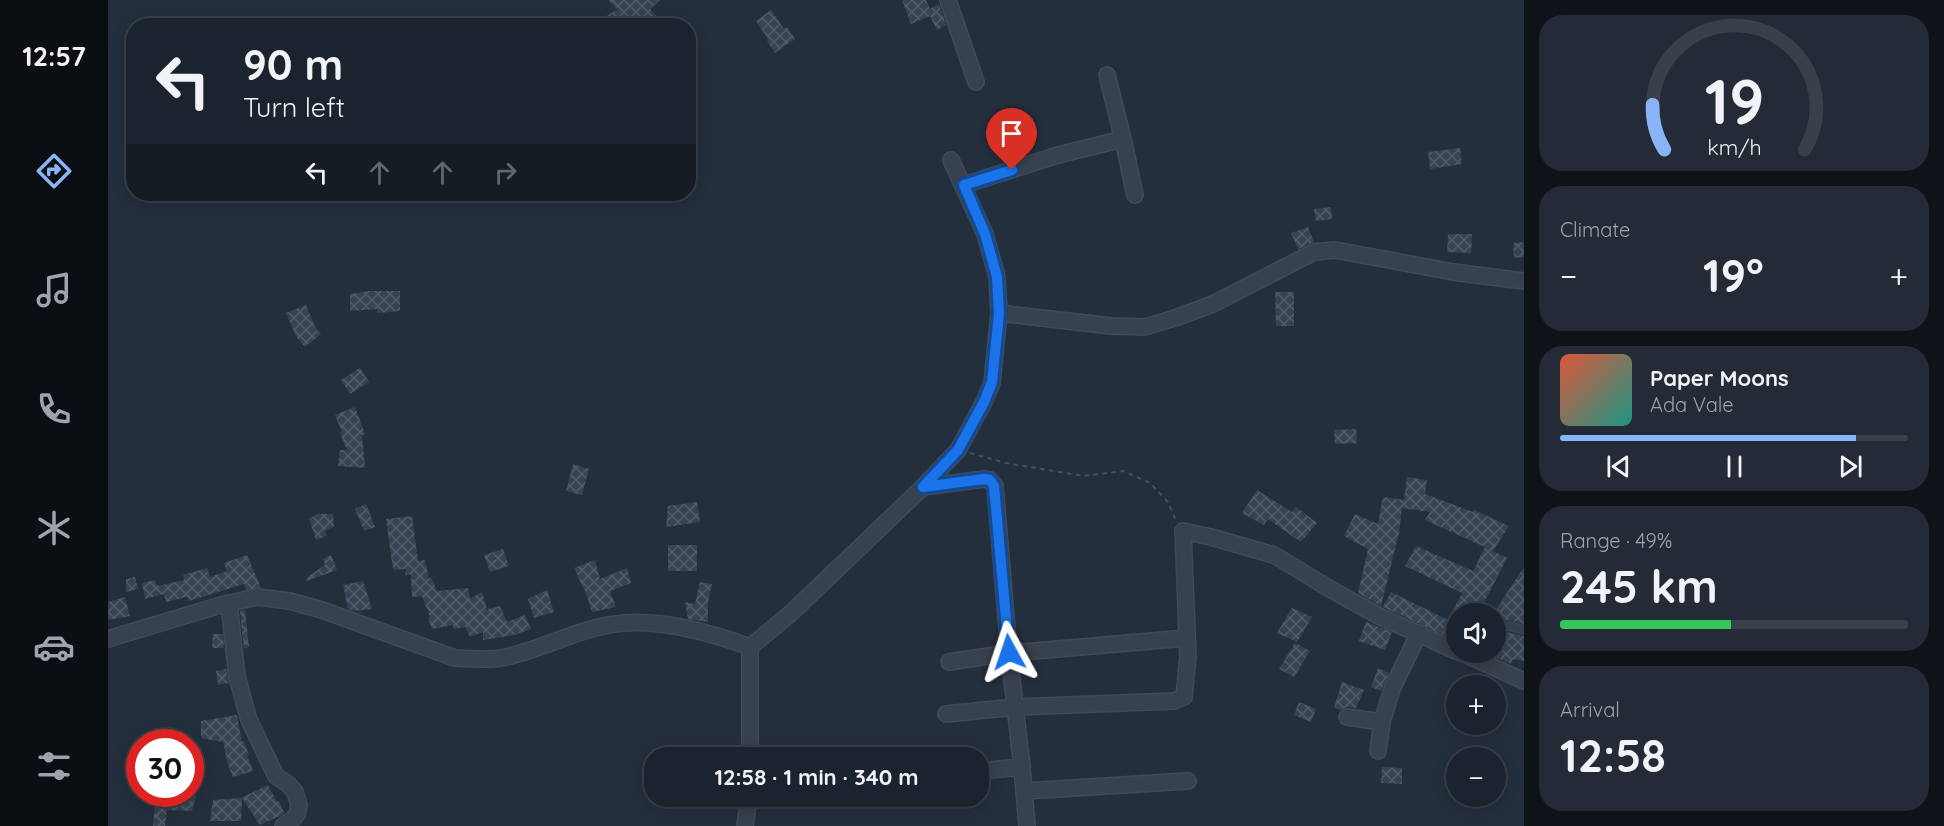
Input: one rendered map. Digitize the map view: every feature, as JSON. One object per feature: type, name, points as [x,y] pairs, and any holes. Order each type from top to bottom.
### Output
[{"type":"street","points":[[948,0],[976,82]]},
{"type":"street","points":[[1107,75],[1135,195]]},
{"type":"street","points":[[964,185],[1058,155],[1123,139]]},
{"type":"street","points":[[750,647],[790,614],[923,487],[958,450],[984,402],[992,382],[999,314],[997,277],[988,245],[964,185],[951,160]]},
{"type":"street","points":[[999,314],[1111,326],[1145,327],[1213,304],[1314,252],[1335,250],[1453,272],[1524,281]]},
{"type":"street","points":[[923,487],[984,479],[990,480],[994,486],[1027,826]]},
{"type":"street","points":[[946,714],[1015,707],[1180,700],[1184,697],[1188,656],[1183,531],[1274,555],[1378,616],[1446,646]]},
{"type":"street","points":[[108,639],[158,622],[257,597],[290,601],[322,610],[455,658],[478,660],[502,657],[548,645],[582,632],[623,623],[661,623],[750,647]]},
{"type":"street","points":[[229,603],[237,677],[249,720],[276,776],[295,792],[299,805],[293,819],[282,826]]},
{"type":"street","points":[[1378,751],[1382,723],[1392,689],[1419,633]]},
{"type":"street","points":[[949,662],[1009,652],[1186,638]]},
{"type":"street","points":[[750,647],[750,747]]},
{"type":"street","points":[[1483,663],[1524,681]]},
{"type":"street","points":[[1347,717],[1382,723]]},
{"type":"street","points":[[989,770],[1022,767]]},
{"type":"street","points":[[1025,791],[1188,781]]},
{"type":"street","points":[[745,826],[748,807]]},
{"type":"lane","points":[[1509,626],[1524,630]]},
{"type":"path","points":[[958,450],[1006,463],[1084,476],[1123,471],[1150,483],[1168,502],[1183,531]]},
{"type":"building","points":[[608,0],[660,0],[650,9],[658,18],[604,18],[617,9]]},
{"type":"building","points":[[902,0],[926,0],[930,9],[939,4],[946,25],[937,30],[930,16],[911,24]]},
{"type":"building","points":[[771,10],[784,29],[787,27],[795,39],[775,53],[756,21]]},
{"type":"building","points":[[1460,148],[1462,164],[1430,169],[1428,152]]},
{"type":"building","points":[[1331,207],[1332,219],[1316,221],[1314,209]]},
{"type":"building","points":[[1308,227],[1314,242],[1298,249],[1291,233]]},
{"type":"building","points":[[1448,234],[1472,234],[1471,253],[1447,252]]},
{"type":"building","points":[[1524,242],[1524,257],[1514,258],[1513,243]]},
{"type":"building","points":[[400,291],[400,311],[377,313],[377,309],[350,311],[350,294]]},
{"type":"building","points":[[1275,292],[1294,292],[1294,326],[1276,326]]},
{"type":"building","points":[[306,305],[316,329],[321,334],[305,347],[297,338],[286,313]]},
{"type":"building","points":[[360,368],[369,382],[350,394],[341,380]]},
{"type":"building","points":[[355,407],[365,434],[362,435],[365,468],[338,466],[340,450],[347,450],[335,415]]},
{"type":"building","points":[[1356,429],[1357,443],[1335,444],[1334,430]]},
{"type":"building","points":[[573,464],[589,469],[582,495],[566,491]]},
{"type":"building","points":[[1407,477],[1427,480],[1425,494],[1473,512],[1474,510],[1509,526],[1493,551],[1507,558],[1484,603],[1457,603],[1462,593],[1405,566],[1416,546],[1473,571],[1485,547],[1425,520],[1430,512],[1402,508],[1399,533],[1381,606],[1358,593],[1368,549],[1344,536],[1355,514],[1378,524],[1383,497],[1404,500]]},
{"type":"building","points":[[1257,490],[1292,512],[1296,507],[1317,523],[1301,542],[1268,519],[1264,525],[1242,513]]},
{"type":"building","points":[[697,502],[700,522],[666,527],[668,506]]},
{"type":"building","points":[[366,504],[375,527],[364,531],[355,509]]},
{"type":"building","points":[[317,514],[333,514],[334,527],[325,530],[327,536],[316,540],[309,519]]},
{"type":"building","points":[[412,516],[418,561],[425,560],[429,579],[431,577],[437,591],[468,588],[470,599],[482,592],[487,609],[500,606],[507,622],[525,615],[531,629],[514,635],[483,640],[483,632],[470,637],[465,627],[454,629],[453,625],[432,629],[422,596],[412,597],[411,574],[405,575],[406,569],[393,570],[386,519]]},
{"type":"building","points":[[668,545],[697,545],[697,571],[668,571]]},
{"type":"building","points":[[503,549],[509,566],[490,572],[484,555]]},
{"type":"building","points":[[247,555],[261,588],[246,590],[244,584],[189,601],[187,597],[166,602],[164,594],[145,599],[142,583],[155,580],[157,586],[184,580],[183,575],[207,568],[210,577],[227,571],[224,563]]},
{"type":"building","points":[[331,555],[337,570],[307,581],[306,578],[325,565],[323,559]]},
{"type":"building","points":[[595,560],[600,579],[627,568],[631,583],[610,591],[616,607],[592,612],[574,568]]},
{"type":"building","points":[[1524,567],[1524,624],[1508,620],[1506,622],[1506,603],[1500,603]]},
{"type":"building","points":[[135,577],[138,589],[126,592],[126,579]]},
{"type":"building","points":[[363,581],[372,609],[355,611],[348,609],[343,585]]},
{"type":"building","points":[[700,582],[712,584],[708,603],[708,622],[688,619],[685,602],[695,604]]},
{"type":"building","points":[[547,590],[554,612],[534,618],[528,599]]},
{"type":"building","points":[[1391,592],[1446,619],[1446,636],[1383,607]]},
{"type":"building","points":[[125,597],[130,616],[108,620],[108,602]]},
{"type":"building","points":[[1292,608],[1312,617],[1297,642],[1277,633]]},
{"type":"building","points":[[245,610],[249,647],[244,649],[240,611]]},
{"type":"building","points":[[1366,622],[1392,632],[1385,650],[1359,641]]},
{"type":"building","points":[[1506,630],[1524,636],[1524,661],[1513,659],[1511,664],[1506,662]]},
{"type":"building","points":[[213,634],[223,634],[224,648],[212,648]]},
{"type":"building","points":[[1295,643],[1310,651],[1294,677],[1279,669]]},
{"type":"building","points":[[1378,668],[1389,673],[1381,691],[1371,687]]},
{"type":"building","points":[[226,669],[229,683],[218,685],[216,671]]},
{"type":"building","points":[[1342,682],[1364,690],[1356,708],[1348,707],[1340,710],[1334,708]]},
{"type":"building","points":[[1299,702],[1316,709],[1311,722],[1294,715]]},
{"type":"building","points":[[237,715],[242,742],[244,741],[253,771],[233,777],[223,742],[204,739],[201,721]]},
{"type":"building","points":[[1382,767],[1402,768],[1402,784],[1381,783]]},
{"type":"building","points":[[268,785],[277,802],[279,801],[284,813],[282,815],[260,825],[242,798],[241,821],[210,821],[213,800],[241,798]]},
{"type":"building","points":[[155,807],[193,807],[192,811],[167,810],[165,826],[153,826]]},
{"type":"route","points":[[1009,652],[993,483],[984,479],[923,487],[958,450],[992,382],[999,314],[997,277],[985,234],[964,185],[1012,170]]}]
